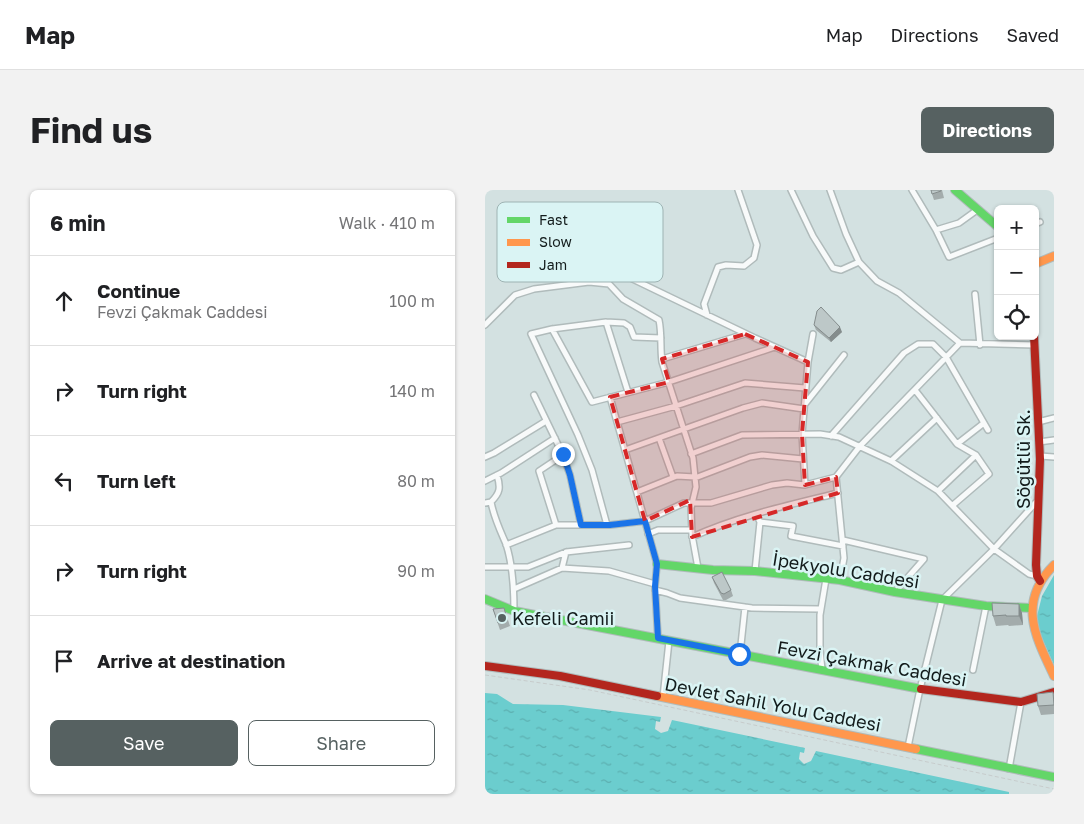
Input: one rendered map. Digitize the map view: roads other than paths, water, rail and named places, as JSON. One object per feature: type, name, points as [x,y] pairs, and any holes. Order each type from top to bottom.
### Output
[{"type":"street","points":[[707,315],[704,304],[718,267],[726,264],[745,266],[754,258],[757,245],[738,190]]},
{"type":"street","points":[[791,190],[813,236],[833,268],[841,270],[859,262]]},
{"type":"street","points":[[830,190],[846,234],[859,262],[877,281],[899,293],[959,343],[980,344],[1034,340]]},
{"type":"street","points":[[912,190],[936,230],[949,257],[994,240]]},
{"type":"street","points":[[955,190],[994,223]]},
{"type":"street","points":[[936,230],[959,222],[977,210]]},
{"type":"street","points":[[1039,262],[1054,256]]},
{"type":"street","points":[[485,325],[515,295],[534,289],[589,282],[609,284],[623,300],[659,320],[662,359],[691,454],[695,477],[696,487],[692,503],[691,530],[698,568]]},
{"type":"street","points":[[639,282],[745,334],[808,362]]},
{"type":"street","points":[[975,294],[980,344]]},
{"type":"street","points":[[607,524],[592,470],[578,435],[531,334],[552,328],[606,322],[624,323],[630,327],[634,337],[661,338]]},
{"type":"street","points":[[606,322],[628,392]]},
{"type":"street","points":[[552,328],[592,402],[669,382],[775,347]]},
{"type":"street","points":[[662,359],[745,334]]},
{"type":"street","points":[[805,486],[802,434],[805,388],[813,334]]},
{"type":"street","name":"Söğütlü Sk.","points":[[1034,340],[1040,456],[1036,565],[1038,579]]},
{"type":"street","points":[[506,545],[556,525],[645,521],[684,502],[711,503],[772,485],[787,483],[805,486],[836,478],[861,446],[959,343]]},
{"type":"street","points":[[831,436],[904,353],[918,344],[933,344],[946,357],[988,430]]},
{"type":"street","points":[[804,406],[844,355]]},
{"type":"street","points":[[617,422],[676,406],[745,383],[805,388]]},
{"type":"street","points":[[915,390],[957,444],[976,456],[989,474],[953,505]]},
{"type":"street","points":[[534,395],[563,454],[570,475],[581,525]]},
{"type":"street","points":[[610,397],[657,564],[655,587],[658,638]]},
{"type":"street","points":[[625,450],[762,403],[804,406]]},
{"type":"street","points":[[891,461],[937,418]]},
{"type":"street","points":[[1038,422],[1054,418]]},
{"type":"street","points":[[485,457],[494,454],[546,421]]},
{"type":"street","points":[[957,444],[983,423]]},
{"type":"street","points":[[691,454],[742,435],[802,434],[839,437],[891,461],[939,491],[993,549],[1038,579]]},
{"type":"street","points":[[485,481],[497,476],[555,438]]},
{"type":"street","points":[[659,438],[673,477]]},
{"type":"street","points":[[1039,442],[1054,440]]},
{"type":"street","points":[[556,525],[539,471],[563,454]]},
{"type":"street","points":[[637,492],[673,477],[695,477],[750,457],[762,455],[803,459]]},
{"type":"street","points":[[939,491],[976,456]]},
{"type":"street","points":[[1040,456],[1054,457]]},
{"type":"street","points":[[497,476],[501,487],[498,495],[488,503],[506,545],[514,589],[514,611]]},
{"type":"street","points":[[836,478],[845,558],[840,580]]},
{"type":"street","points":[[692,537],[712,528],[754,515],[837,493]]},
{"type":"street","points":[[908,747],[942,600],[993,549],[1039,498]]},
{"type":"street","points":[[754,515],[760,522],[793,526],[791,536],[843,543],[924,560],[895,592]]},
{"type":"street","points":[[755,571],[760,522]]},
{"type":"street","points":[[648,534],[658,530],[691,530]]},
{"type":"street","points":[[485,568],[528,567],[566,552],[629,545]]},
{"type":"street","points":[[562,568],[566,552]]},
{"type":"street","name":"İpekyolu Caddesi","points":[[657,564],[755,571],[840,580],[942,600],[986,606],[1031,608]]},
{"type":"street","points":[[1054,565],[1038,579],[1031,608],[1033,629],[1054,676]]},
{"type":"street","points":[[514,589],[562,568],[609,571],[680,598],[745,607],[820,609]]},
{"type":"street","points":[[823,670],[820,650],[820,609],[826,579]]},
{"type":"street","name":"Fevzi Çakmak Caddesi","points":[[486,598],[514,611],[920,689],[1021,702]]},
{"type":"street","points":[[973,670],[986,606]]},
{"type":"street","points":[[739,654],[745,607]]},
{"type":"street","points":[[663,697],[669,641]]},
{"type":"street","name":"Devlet Sahil Yolu Caddesi","points":[[485,666],[560,676],[908,747],[1054,781]]},
{"type":"street","name":"Devlet Sahil Yolu Caddesi","points":[[485,673],[592,687],[1054,778]]},
{"type":"street","points":[[1009,770],[1021,702],[1054,692]]},
{"type":"water","points":[[1054,575],[1054,665],[1037,627],[1036,620],[1042,596]]},
{"type":"water","points":[[485,693],[497,694],[513,704],[563,705],[661,717],[660,722],[656,721],[655,729],[661,733],[668,731],[672,720],[805,748],[804,753],[800,752],[799,759],[804,764],[811,761],[816,751],[1009,792],[1009,794],[485,794]]},
{"type":"place","name":"Kefeli Camii","points":[[502,618]]}]
